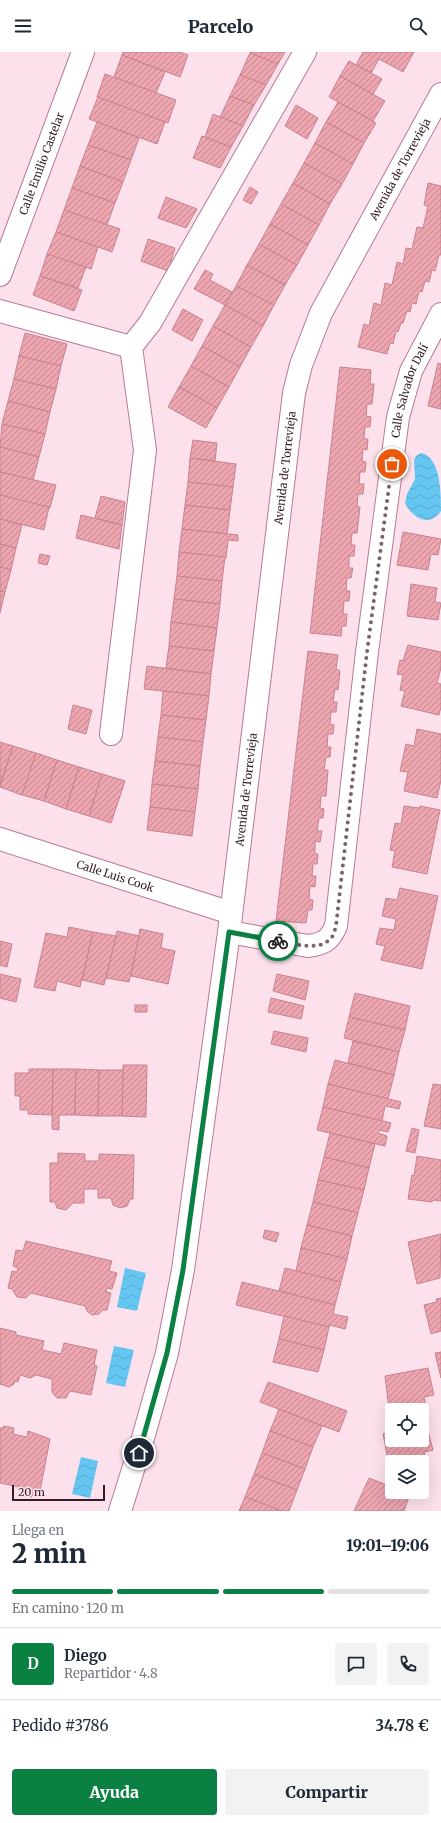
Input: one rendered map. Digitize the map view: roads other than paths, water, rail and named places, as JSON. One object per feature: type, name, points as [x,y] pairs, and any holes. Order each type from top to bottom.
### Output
[{"type":"street","name":"Calle Emilio Castelar","points":[[0,275],[83,52]]},
{"type":"street","points":[[111,734],[145,450],[131,347],[150,323],[305,52]]},
{"type":"street","name":"Avenida de Torrevieja","points":[[120,1511],[143,1438],[167,1353],[182,1278],[230,923],[289,423],[301,365],[321,313],[441,94]]},
{"type":"street","points":[[0,311],[131,347]]},
{"type":"street","name":"Calle Salvador Dalí","points":[[230,923],[308,946],[321,945],[331,937],[336,926],[367,652],[398,416],[411,371],[441,314]]},
{"type":"street","name":"Calle Luis Cook","points":[[0,839],[230,923]]},
{"type":"water","points":[[421,453],[428,456],[433,461],[438,477],[441,495],[441,511],[437,516],[427,520],[417,517],[405,503],[407,494],[415,479],[414,460],[416,456]]},
{"type":"water","points":[[125,1268],[146,1273],[137,1311],[117,1307]]},
{"type":"water","points":[[114,1346],[134,1350],[125,1387],[106,1383]]},
{"type":"water","points":[[81,1457],[98,1461],[90,1498],[72,1494]]}]
